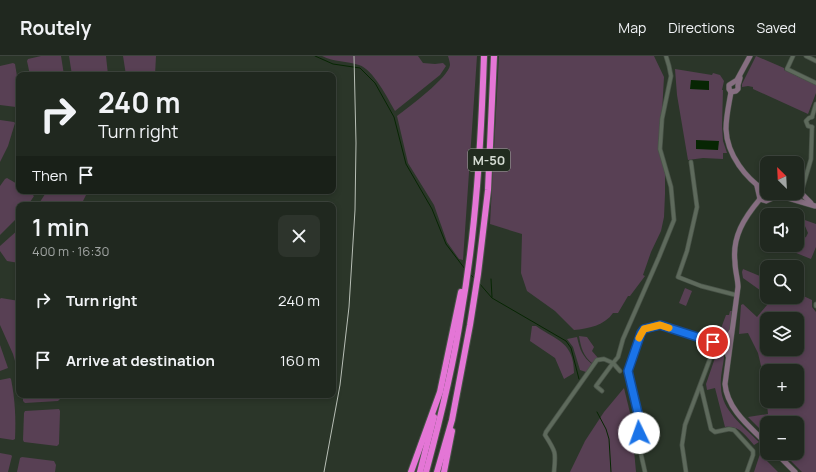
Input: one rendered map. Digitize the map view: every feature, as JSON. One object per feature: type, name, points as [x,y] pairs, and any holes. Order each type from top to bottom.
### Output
[{"type":"highway","name":"M-50","points":[[459,313],[470,254],[481,141],[484,56]]},
{"type":"highway","name":"M-50","points":[[437,472],[452,420],[470,325],[479,264],[488,190],[494,56]]},
{"type":"highway","points":[[420,472],[459,313]]},
{"type":"highway","points":[[426,472],[442,410],[459,313]]},
{"type":"highway","points":[[410,472],[440,392]]},
{"type":"highway","points":[[444,472],[452,435],[452,420]]},
{"type":"street","points":[[602,391],[596,386],[618,357],[623,339],[674,220],[672,187],[660,148],[662,119],[671,76],[666,56]]},
{"type":"street","points":[[751,56],[736,84],[729,85],[731,92],[726,122],[730,149],[739,165],[760,189]]},
{"type":"street","points":[[793,56],[787,68],[816,83]]},
{"type":"street","points":[[808,56],[816,61]]},
{"type":"street","points":[[812,127],[808,126],[806,121],[809,118],[814,118],[816,104]]},
{"type":"street","points":[[812,127],[816,124]]},
{"type":"street","points":[[804,183],[811,159],[812,127]]},
{"type":"street","points":[[691,162],[697,207],[687,250],[678,277],[701,286],[736,295]]},
{"type":"street","points":[[804,199],[816,206]]},
{"type":"street","points":[[760,200],[746,217],[735,243],[734,258],[738,286],[732,330],[727,344],[728,357],[726,384],[727,396],[735,409],[760,436]]},
{"type":"street","points":[[645,472],[638,441],[640,422],[628,371],[641,333],[644,329],[660,325],[716,344],[727,344]]},
{"type":"street","points":[[686,472],[682,445],[685,425],[716,344],[720,339],[727,344]]},
{"type":"street","points":[[712,355],[727,344]]},
{"type":"street","points":[[554,472],[556,456],[545,435],[546,432],[598,360],[604,358],[613,363],[620,371]]},
{"type":"street","points":[[701,386],[711,429],[716,432],[732,429],[753,451],[747,472]]},
{"type":"street","points":[[783,460],[795,472]]},
{"type":"shaded area","points":[[41,56],[61,56],[64,72],[29,72],[27,61],[28,59]]},
{"type":"shaded area","points":[[69,56],[106,56],[108,72],[72,72]]},
{"type":"shaded area","points":[[123,56],[156,56],[155,72],[126,72]]},
{"type":"shaded area","points":[[322,56],[418,56],[423,63],[443,63],[446,66],[440,75],[395,111],[380,85],[370,72],[359,65]]},
{"type":"shaded area","points":[[448,56],[477,56],[463,260],[459,259],[447,242],[434,205],[408,163],[397,116],[443,77],[450,65]]},
{"type":"shaded area","points":[[499,56],[654,56],[664,77],[660,149],[665,173],[665,194],[664,217],[661,231],[651,252],[643,275],[645,276],[630,296],[628,296],[618,313],[613,313],[606,321],[596,326],[574,330],[555,311],[527,291],[521,273],[522,234],[490,224]]},
{"type":"shaded area","points":[[756,56],[784,68],[784,70],[816,85],[816,93],[808,114],[753,89],[753,87],[742,87],[742,84]]},
{"type":"shaded area","points":[[13,63],[15,64],[16,107],[0,105],[0,66]]},
{"type":"shaded area","points":[[675,69],[712,75],[713,73],[720,75],[724,81],[722,90],[722,126],[723,141],[727,153],[723,153],[723,159],[703,158],[688,160],[677,95]]},
{"type":"shaded area","points":[[691,80],[709,81],[709,90],[690,89]]},
{"type":"shaded area","points":[[0,120],[15,123],[8,146],[0,162]]},
{"type":"shaded area","points":[[696,140],[719,141],[718,150],[696,149]]},
{"type":"shaded area","points":[[7,178],[16,183],[16,194],[32,194],[34,196],[30,202],[16,202],[16,219],[0,235],[0,186]]},
{"type":"shaded area","points":[[45,194],[86,194],[82,202],[40,202]]},
{"type":"shaded area","points":[[804,220],[816,224],[816,247],[811,259],[794,252],[804,252],[804,238],[808,233]]},
{"type":"shaded area","points":[[16,232],[16,262],[7,261],[0,251],[0,246]]},
{"type":"shaded area","points":[[743,269],[760,276],[760,290],[743,278]]},
{"type":"shaded area","points":[[685,288],[692,291],[686,306],[679,303]]},
{"type":"shaded area","points":[[804,296],[812,300],[812,307],[816,312],[816,472],[802,472],[790,460],[804,460],[804,416],[760,416],[760,429],[748,417],[768,414],[767,408],[804,408],[804,364],[761,364],[758,353],[748,333],[739,334],[741,305],[743,304],[757,317],[760,313],[760,356],[804,356],[804,312],[761,312],[768,304],[804,304]]},
{"type":"shaded area","points":[[0,299],[16,300],[16,364],[0,325]]},
{"type":"shaded area","points":[[730,311],[732,311],[731,328],[728,336],[717,339],[726,315],[729,315]]},
{"type":"shaded area","points":[[532,326],[536,326],[568,348],[573,363],[574,373],[564,379],[555,358],[530,341]]},
{"type":"shaded area","points":[[579,336],[587,337],[594,347],[592,351],[598,358],[593,364],[583,352]]},
{"type":"shaded area","points":[[577,337],[579,346],[586,359],[593,365],[586,372],[580,370],[573,347],[567,339]]},
{"type":"shaded area","points":[[0,345],[8,368],[0,371]]},
{"type":"shaded area","points":[[720,352],[723,353],[724,357],[721,376],[722,395],[734,418],[759,442],[754,445],[745,434],[738,429],[725,427],[715,388],[707,390],[706,384],[716,355]]},
{"type":"shaded area","points":[[10,378],[15,409],[15,439],[13,440],[0,438],[0,380]]},
{"type":"shaded area","points":[[624,388],[631,417],[636,472],[570,472],[585,441],[604,412]]},
{"type":"shaded area","points":[[23,398],[60,399],[58,401],[25,403]]},
{"type":"shaded area","points":[[59,409],[59,444],[57,446],[24,442],[25,411]]},
{"type":"shaded area","points":[[0,453],[12,456],[8,472],[0,472]]},
{"type":"shaded area","points":[[760,454],[760,460],[766,460],[778,472],[754,472]]},
{"type":"shaded area","points":[[20,458],[54,461],[56,465],[55,472],[17,472]]},
{"type":"waterway","points":[[315,56],[333,64],[360,68],[375,83],[394,117],[406,164],[432,209],[446,244],[465,269]]},
{"type":"waterway","points":[[470,274],[475,279]]},
{"type":"waterway","points":[[491,279],[492,297]]},
{"type":"waterway","points":[[479,283],[492,298],[566,341],[571,348],[579,379]]},
{"type":"waterway","points":[[597,412],[606,429],[609,439],[611,472]]},
{"type":"railway","points":[[324,472],[340,385],[349,307],[355,210],[356,143],[354,56]]},
{"type":"slow traffic","points":[[639,338],[644,329],[660,325],[669,328]]},
{"type":"route","points":[[639,433],[640,422],[628,371],[641,333],[644,329],[661,325],[713,342]]}]
